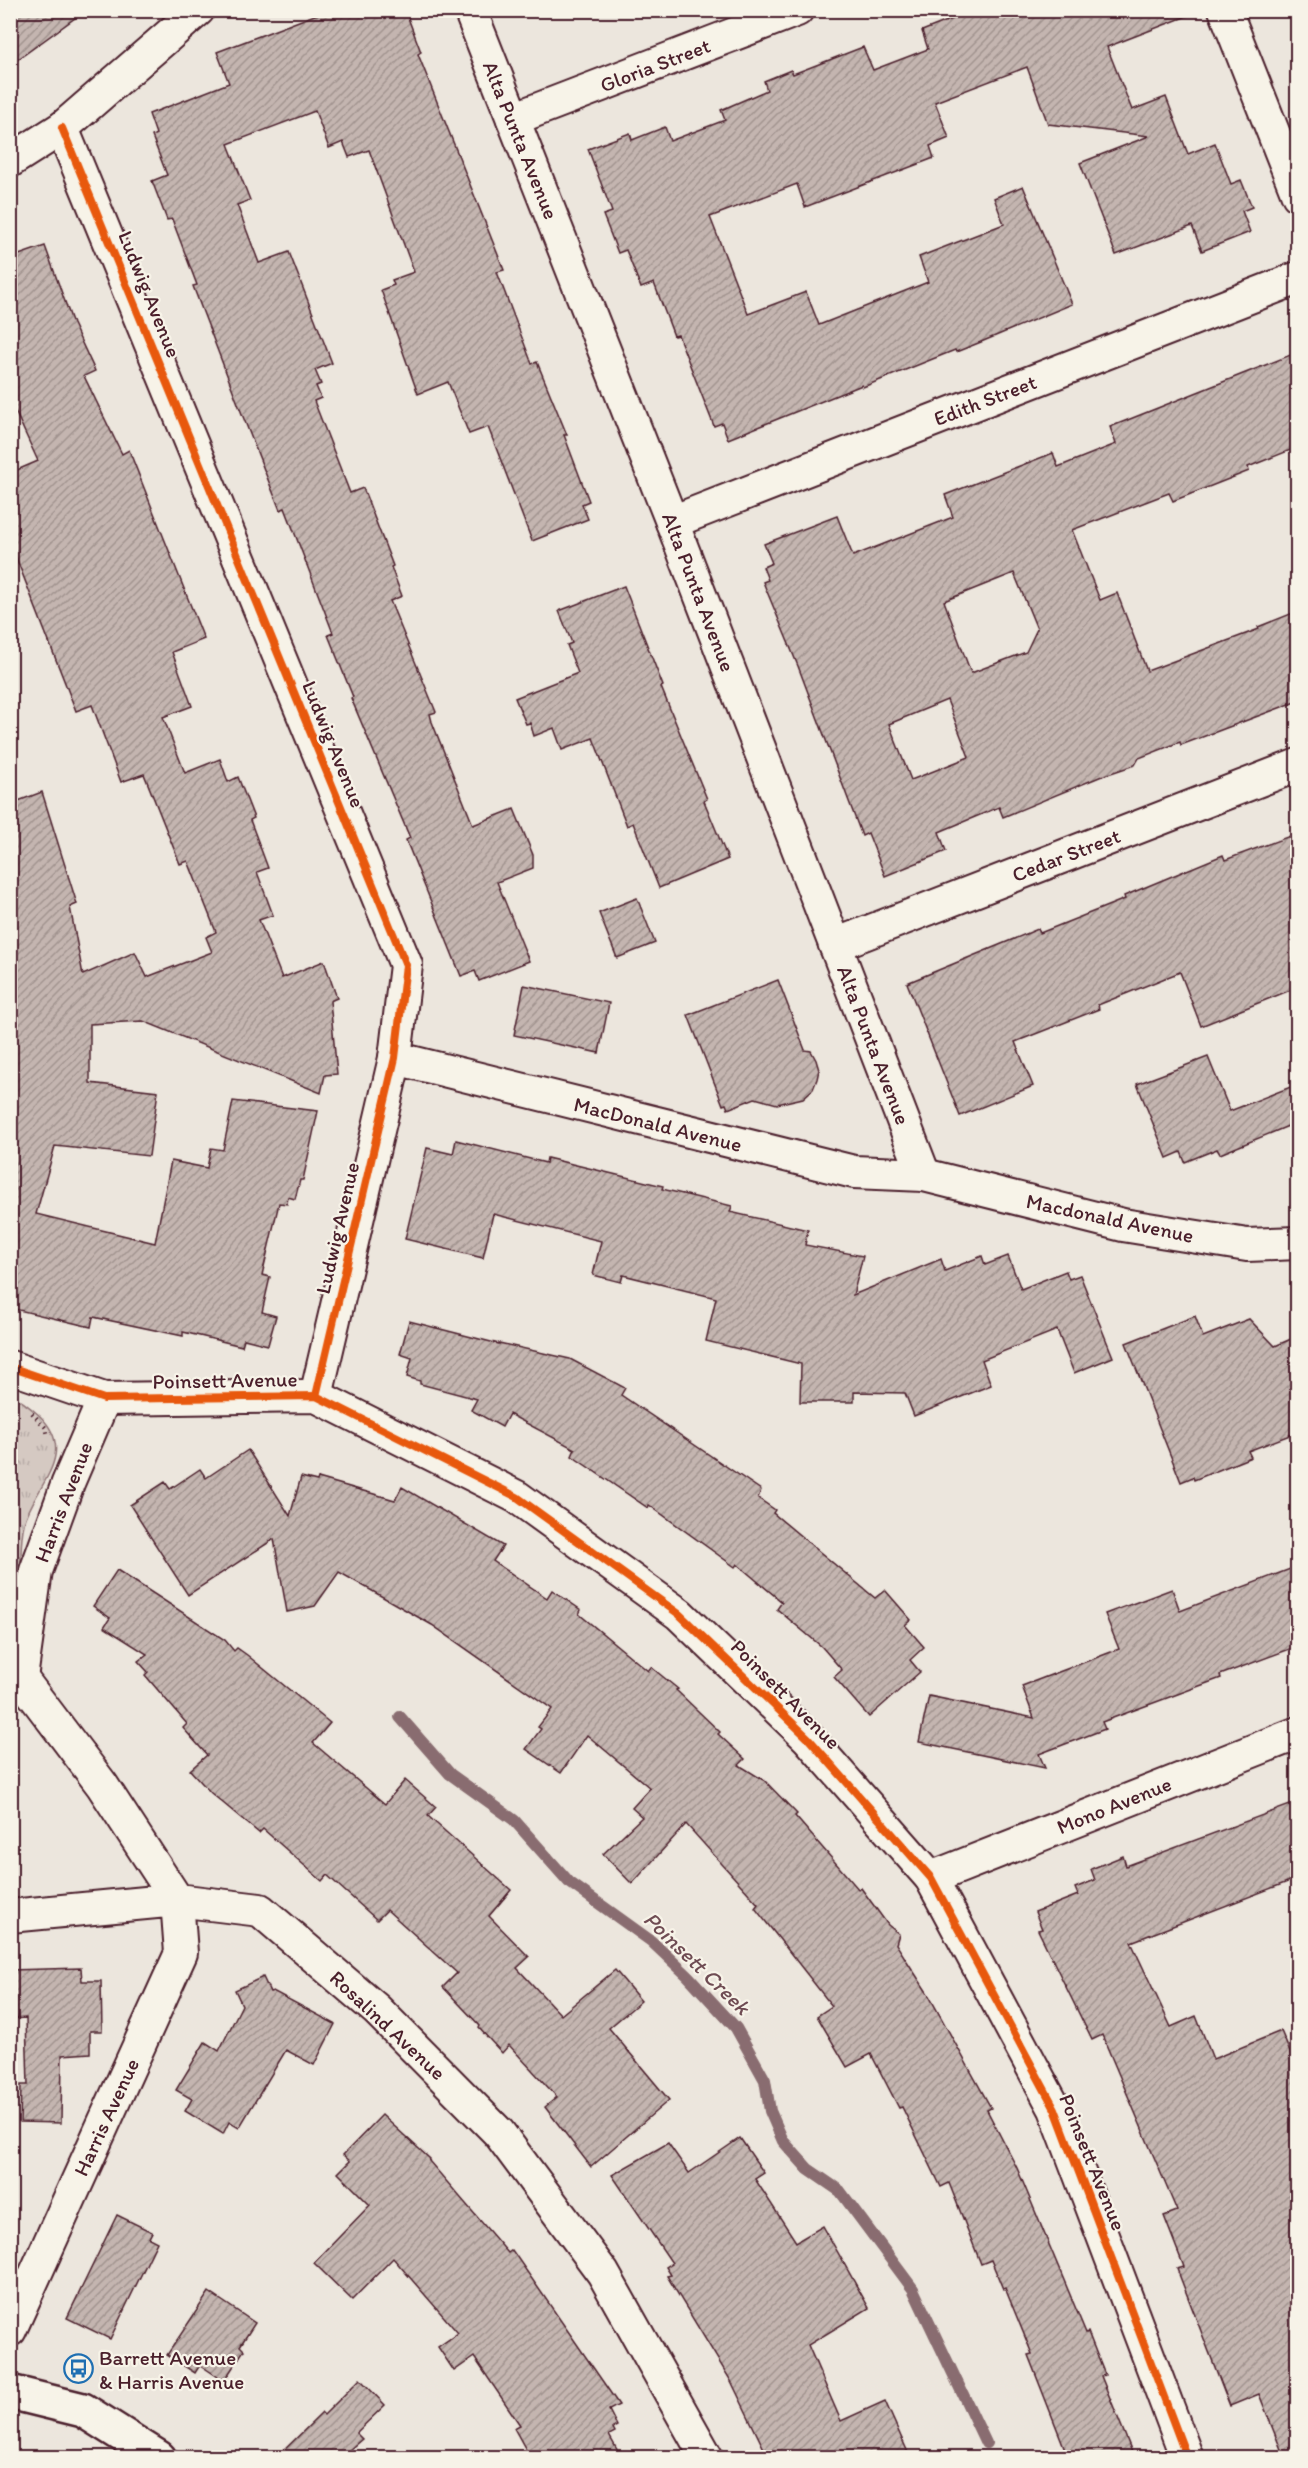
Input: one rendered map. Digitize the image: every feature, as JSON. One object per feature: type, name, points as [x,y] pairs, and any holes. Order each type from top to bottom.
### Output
[{"type":"street","points":[[10,161],[62,128],[198,10]]},
{"type":"street","name":"Alta Punta Avenue","points":[[470,10],[672,522],[924,1175]]},
{"type":"street","name":"Gloria Street","points":[[513,119],[797,10]]},
{"type":"street","points":[[1225,10],[1298,195]]},
{"type":"street","name":"Ludwig Avenue","points":[[62,128],[406,966],[395,1058],[316,1396]]},
{"type":"street","name":"Edith Street","points":[[672,522],[1298,278]]},
{"type":"street","name":"Cedar Street","points":[[836,945],[1298,765]]},
{"type":"street","name":"MacDonald Avenue","points":[[395,1058],[854,1172],[924,1175]]},
{"type":"street","name":"Macdonald Avenue","points":[[924,1175],[1123,1225],[1247,1245],[1298,1243]]},
{"type":"street","name":"Poinsett Avenue","points":[[10,1367],[104,1399],[316,1396],[517,1497],[679,1614],[808,1738],[931,1878],[1055,2109],[1187,2457]]},
{"type":"street","name":"Harris Avenue","points":[[16,1673],[36,1571],[68,1483],[104,1399]]},
{"type":"street","points":[[16,1673],[102,1785],[177,1900]]},
{"type":"street","name":"Mono Avenue","points":[[931,1878],[1298,1733]]},
{"type":"street","name":"Harris Avenue","points":[[10,2330],[181,1953],[177,1900]]},
{"type":"street","name":"Rosalind Avenue","points":[[10,1916],[177,1900],[260,1910],[377,2010],[499,2133],[603,2273],[707,2457]]},
{"type":"street","points":[[10,2392],[83,2410],[159,2457]]},
{"type":"green space","points":[[11,1395],[40,1416],[51,1430],[55,1444],[55,1457],[24,1524],[20,1573],[11,1601]]},
{"type":"building","points":[[10,10],[86,10],[10,65]]},
{"type":"building","points":[[328,10],[405,10],[421,52],[418,54],[504,270],[497,272],[532,364],[537,362],[567,435],[564,435],[589,501],[582,504],[588,519],[532,541],[488,427],[469,434],[448,382],[418,394],[381,290],[394,285],[392,280],[414,272],[369,150],[349,157],[343,142],[329,148],[315,111],[228,144],[250,200],[237,205],[259,263],[289,252],[332,363],[315,370],[321,384],[316,386],[321,398],[314,401],[350,493],[363,488],[393,566],[391,567],[402,596],[390,601],[436,712],[430,714],[432,722],[473,825],[514,809],[533,855],[533,868],[497,882],[529,961],[479,981],[475,971],[461,976],[406,840],[410,838],[351,698],[353,697],[328,635],[333,633],[285,508],[280,510],[193,286],[197,285],[172,219],[167,220],[152,181],[167,175],[152,136],[156,134],[149,114],[229,83],[217,52]]},
{"type":"building","points":[[975,10],[1195,10],[1195,13],[1107,47],[1132,110],[1166,97],[1188,154],[1215,143],[1231,184],[1241,180],[1252,207],[1242,211],[1250,232],[1202,251],[1192,226],[1116,255],[1080,163],[1149,136],[1048,124],[1027,67],[935,102],[949,138],[930,146],[934,158],[805,207],[797,184],[710,217],[748,314],[806,292],[819,325],[928,282],[919,257],[1004,224],[994,198],[1023,186],[1072,304],[956,352],[955,350],[863,387],[862,385],[728,439],[722,423],[714,426],[678,335],[674,336],[654,283],[641,288],[626,250],[618,253],[603,215],[612,212],[588,149],[630,133],[632,140],[665,127],[670,141],[725,120],[721,110],[767,90],[764,81],[791,70],[793,74],[863,47],[873,70],[928,49],[922,31]]},
{"type":"building","points":[[45,246],[73,324],[95,371],[84,376],[122,454],[129,450],[204,639],[172,652],[192,706],[163,717],[185,773],[220,759],[228,782],[238,777],[254,818],[250,820],[268,868],[257,872],[273,915],[259,920],[282,978],[324,961],[337,998],[330,1001],[337,1074],[325,1075],[321,1093],[143,1021],[90,1024],[90,1083],[158,1091],[149,1156],[55,1146],[36,1214],[155,1243],[171,1161],[207,1168],[211,1148],[223,1150],[233,1101],[318,1111],[303,1180],[300,1180],[295,1199],[288,1197],[287,1204],[279,1203],[262,1275],[270,1277],[262,1312],[276,1316],[268,1345],[244,1339],[242,1346],[183,1332],[183,1336],[93,1317],[91,1327],[10,1308],[10,804],[42,792],[77,904],[70,907],[83,975],[135,952],[147,977],[212,952],[206,937],[216,932],[188,861],[180,864],[144,774],[121,782],[92,705],[76,711],[10,542],[10,473],[38,461],[10,400],[10,258]]},
{"type":"building","points":[[1298,352],[1298,447],[1248,467],[1249,471],[1173,501],[1169,493],[1072,530],[1100,600],[1117,593],[1147,671],[1259,629],[1258,627],[1298,611],[1298,701],[1181,745],[1180,742],[1139,758],[1135,765],[1102,776],[1003,817],[999,807],[939,832],[946,851],[885,876],[868,833],[862,836],[798,666],[763,582],[768,580],[763,567],[772,563],[764,544],[837,516],[853,556],[953,517],[945,495],[1053,453],[1058,467],[1116,444],[1110,427]],"holes":[[[1014,573],[1037,629],[1026,652],[971,673],[944,601]],[[947,700],[969,757],[911,780],[889,724]]]},
{"type":"building","points":[[624,586],[728,859],[659,888],[633,823],[627,826],[593,738],[562,750],[554,728],[534,736],[530,723],[526,724],[515,698],[578,673],[567,645],[572,643],[559,611]]},
{"type":"building","points":[[1298,833],[1298,987],[1201,1026],[1180,972],[1098,1005],[1099,1009],[1015,1042],[1033,1086],[960,1116],[907,983],[1038,929],[1040,933],[1125,899],[1124,896],[1223,855],[1225,860]]},
{"type":"building","points":[[637,898],[655,943],[617,958],[599,913]]},
{"type":"building","points":[[778,980],[805,1050],[811,1051],[816,1060],[819,1070],[817,1079],[813,1089],[803,1098],[777,1104],[755,1098],[728,1109],[726,1104],[723,1105],[688,1015]]},
{"type":"building","points":[[524,985],[609,1003],[599,1053],[514,1035]]},
{"type":"building","points":[[1208,1057],[1230,1111],[1298,1084],[1298,1122],[1220,1154],[1217,1149],[1185,1162],[1181,1152],[1167,1158],[1137,1084]]},
{"type":"building","points":[[456,1140],[546,1163],[547,1158],[663,1186],[662,1189],[732,1206],[730,1212],[808,1230],[805,1245],[863,1256],[853,1295],[941,1259],[945,1271],[982,1256],[985,1265],[1008,1256],[1021,1289],[1066,1271],[1069,1279],[1080,1275],[1113,1357],[1074,1373],[1057,1330],[982,1360],[991,1385],[914,1416],[905,1393],[854,1392],[854,1402],[800,1402],[801,1364],[706,1341],[716,1298],[623,1275],[621,1282],[593,1275],[601,1241],[493,1214],[483,1258],[405,1239],[427,1148],[453,1154]]},
{"type":"building","points":[[1195,1316],[1203,1337],[1249,1319],[1275,1346],[1298,1336],[1298,1432],[1248,1451],[1251,1457],[1194,1480],[1193,1477],[1181,1482],[1126,1343]]},
{"type":"building","points":[[409,1321],[570,1359],[625,1388],[621,1395],[761,1490],[758,1498],[775,1510],[773,1513],[875,1598],[885,1590],[911,1620],[905,1625],[924,1647],[910,1660],[920,1672],[869,1717],[834,1677],[842,1670],[822,1647],[777,1609],[782,1602],[737,1564],[735,1567],[649,1505],[648,1508],[572,1456],[575,1449],[509,1414],[502,1427],[471,1410],[477,1399],[420,1384],[420,1381],[407,1377],[412,1358],[400,1354]]},
{"type":"building","points":[[248,1450],[290,1516],[301,1477],[317,1481],[318,1478],[395,1500],[402,1487],[503,1546],[493,1561],[547,1598],[552,1590],[581,1610],[579,1614],[648,1671],[651,1667],[678,1689],[676,1690],[745,1759],[739,1765],[765,1781],[797,1814],[795,1816],[859,1890],[861,1888],[888,1925],[899,1934],[896,1944],[928,1994],[991,2108],[987,2110],[1017,2168],[1086,2333],[1088,2332],[1105,2375],[1101,2376],[1134,2457],[1068,2457],[1028,2355],[1032,2354],[1005,2288],[1003,2289],[991,2260],[981,2264],[949,2183],[941,2187],[902,2107],[899,2108],[871,2054],[847,2067],[817,2016],[832,2006],[755,1908],[758,1904],[686,1824],[632,1884],[603,1854],[642,1817],[632,1808],[650,1788],[587,1735],[561,1773],[526,1749],[541,1729],[538,1727],[552,1709],[432,1625],[339,1572],[315,1606],[287,1612],[274,1539],[188,1595],[130,1505],[165,1482],[170,1489],[200,1469],[206,1478]]},
{"type":"building","points":[[1298,1566],[1298,1646],[1220,1675],[1221,1678],[1102,1722],[1105,1729],[1039,1754],[1045,1768],[919,1742],[929,1696],[1034,1718],[1022,1686],[1119,1649],[1105,1614],[1172,1589],[1180,1611]]},
{"type":"building","points":[[117,1570],[225,1640],[234,1651],[237,1648],[247,1655],[330,1723],[313,1743],[385,1804],[405,1780],[436,1807],[428,1816],[511,1890],[489,1916],[529,1957],[517,1968],[561,2015],[615,1970],[641,2001],[609,2028],[669,2100],[591,2167],[545,2107],[557,2097],[509,2045],[502,2053],[443,1987],[457,1973],[387,1910],[377,1920],[327,1875],[322,1881],[263,1829],[259,1833],[211,1793],[190,1770],[207,1755],[183,1728],[187,1724],[145,1675],[148,1672],[138,1661],[147,1654],[104,1627],[110,1618],[93,1606]]},
{"type":"building","points":[[1298,1802],[1298,1878],[1131,1942],[1171,2027],[1196,2016],[1213,2059],[1281,2031],[1298,2071],[1298,2457],[1284,2457],[1259,2394],[1230,2406],[1177,2269],[1184,2267],[1164,2216],[1177,2211],[1102,2035],[1092,2040],[1038,1930],[1042,1929],[1035,1912],[1078,1895],[1075,1888],[1095,1880],[1091,1869],[1123,1856],[1126,1866]]},
{"type":"building","points":[[81,1968],[82,1981],[101,1981],[102,2031],[90,2031],[90,2053],[62,2055],[61,2123],[20,2122],[21,2085],[28,2085],[26,2018],[10,2019],[10,1970]]},
{"type":"building","points":[[263,1977],[270,1992],[273,1991],[335,2024],[314,2065],[286,2050],[239,2128],[229,2122],[223,2134],[185,2111],[192,2099],[176,2090],[205,2042],[219,2051],[242,2005],[235,1990]]},
{"type":"building","points":[[382,2115],[430,2159],[429,2161],[508,2253],[512,2250],[619,2405],[609,2410],[617,2426],[613,2428],[615,2432],[609,2435],[621,2457],[530,2457],[514,2428],[520,2425],[474,2357],[454,2371],[438,2347],[458,2333],[393,2258],[352,2300],[314,2263],[370,2205],[338,2173],[350,2161],[343,2155]]},
{"type":"building","points":[[740,2138],[764,2173],[755,2179],[796,2242],[823,2226],[869,2308],[808,2345],[841,2421],[885,2401],[910,2457],[768,2457],[731,2381],[667,2276],[671,2275],[666,2267],[672,2263],[612,2175],[668,2143],[689,2173]]},
{"type":"building","points":[[117,2215],[152,2232],[149,2238],[157,2242],[110,2339],[67,2318]]},
{"type":"building","points":[[209,2292],[255,2323],[240,2346],[244,2350],[224,2381],[200,2365],[195,2373],[167,2355]]},
{"type":"building","points":[[360,2379],[385,2405],[356,2433],[362,2439],[341,2457],[277,2457],[322,2413],[324,2415]]},
{"type":"waterway","name":"Poinsett Creek","points":[[400,1717],[450,1774],[514,1820],[569,1882],[651,1941],[688,1976],[736,2028],[765,2080],[770,2111],[783,2141],[808,2169],[840,2191],[913,2289],[986,2443]]},
{"type":"cycle path","points":[[62,128],[406,965],[395,1058],[316,1396]]},
{"type":"cycle path","points":[[10,1367],[104,1399],[316,1396],[517,1497],[679,1614],[808,1738],[931,1878],[1055,2109],[1187,2458]]},
{"type":"place","name":"Barrett Avenue & Harris Avenue","points":[[78,2369]]}]
